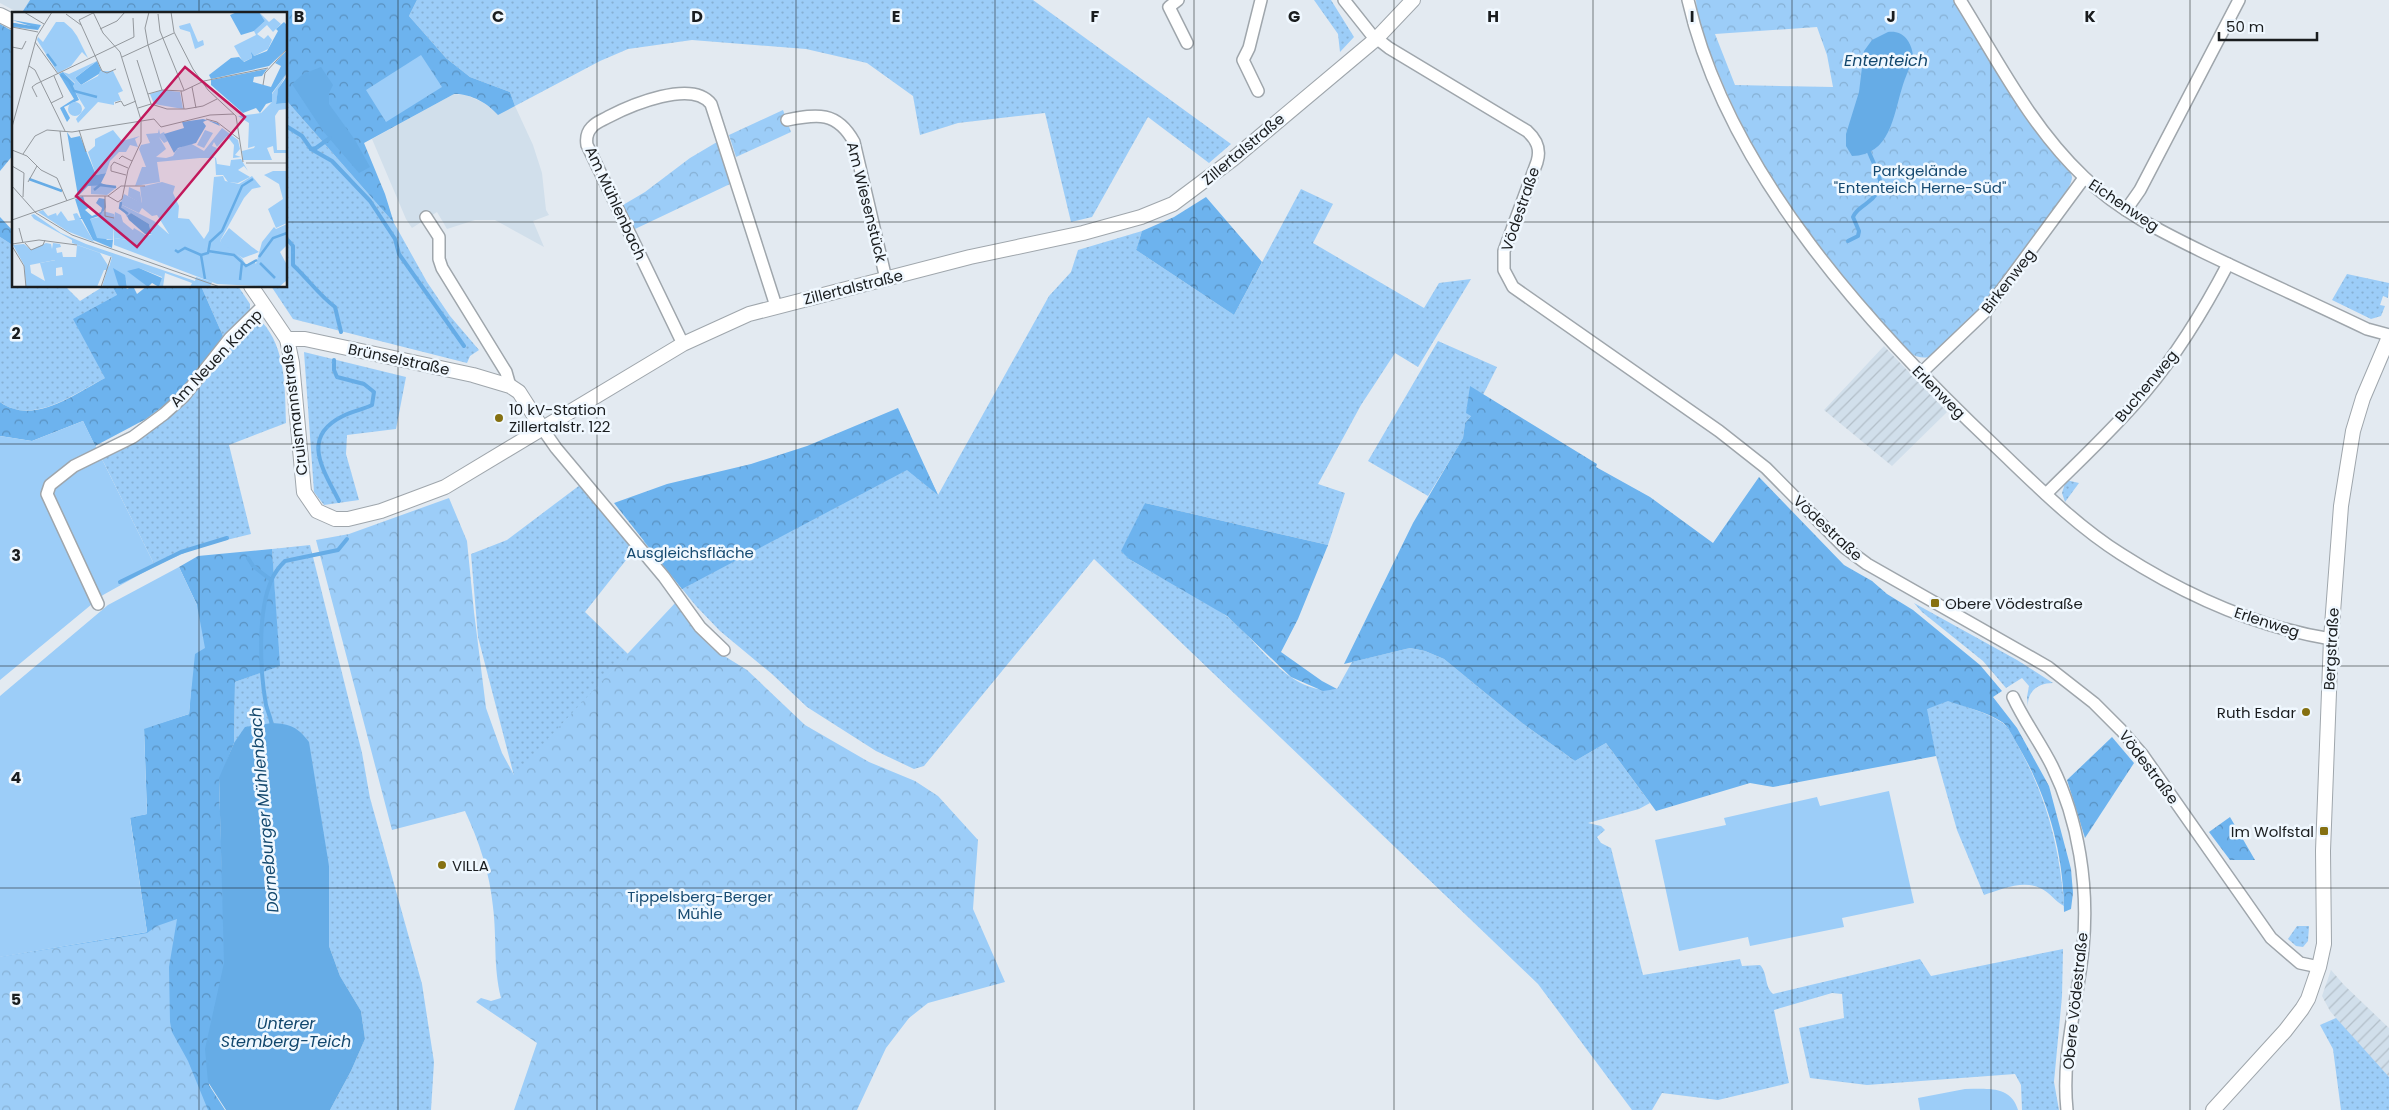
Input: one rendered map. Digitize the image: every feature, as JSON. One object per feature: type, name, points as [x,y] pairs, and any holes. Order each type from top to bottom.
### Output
[{"type":"street","points":[[1178,0],[1169,6],[1186,43]]},
{"type":"street","points":[[1258,91],[1243,60],[1249,48],[1261,0]]},
{"type":"street","name":"Vödestraße","points":[[1344,0],[1376,39],[1415,65],[1527,131],[1536,141],[1539,152],[1537,162],[1504,251],[1504,270],[1514,286],[1719,431],[1766,468],[1844,547],[1867,564],[2036,659],[2094,703],[2142,754],[2271,938],[2300,963],[2319,968]]},
{"type":"street","name":"Zillertalstraße","points":[[317,511],[335,519],[348,519],[381,511],[445,486],[683,344],[720,326],[776,306],[970,257],[1084,233],[1141,217],[1172,204],[1233,159],[1376,39],[1412,0]]},
{"type":"street","name":"Erlenweg","points":[[1688,0],[1704,55],[1727,107],[1767,181],[1830,271],[1920,374],[2046,494],[2120,554],[2194,595],[2283,630],[2331,639]]},
{"type":"street","name":"Eichenweg","points":[[1960,0],[2037,124],[2084,178],[2126,210],[2158,229],[2367,329],[2389,336]]},
{"type":"street","points":[[2126,210],[2140,190],[2239,0]]},
{"type":"street","points":[[0,15],[12,21]]},
{"type":"street","name":"Am Mühlenbach","points":[[683,344],[587,145],[587,135],[593,125],[634,103],[682,94],[698,95],[705,98],[711,104],[776,306]]},
{"type":"street","name":"Am Wiesenstück","points":[[787,120],[810,115],[822,116],[840,123],[848,132],[854,142],[886,278]]},
{"type":"street","name":"Birkenweg","points":[[1920,374],[1986,311],[2084,178]]},
{"type":"street","points":[[426,217],[439,237],[439,259],[442,268],[506,372],[510,386],[519,392],[556,448],[664,577],[700,627],[724,650]]},
{"type":"street","name":"Buchenweg","points":[[2046,494],[2109,431],[2156,379],[2195,324],[2228,264]]},
{"type":"street","name":"Cruismannstraße","points":[[252,288],[287,339],[292,363],[304,492],[317,511]]},
{"type":"street","name":"Am Neuen Kamp","points":[[98,604],[47,494],[50,485],[74,466],[133,437],[164,414],[184,396],[230,338],[264,305]]},
{"type":"street","name":"Bergstraße","points":[[2319,968],[2324,944],[2324,851],[2331,639],[2341,506],[2353,431],[2363,398],[2389,336]]},
{"type":"street","name":"Brünselstraße","points":[[287,339],[314,341],[473,375],[510,386]]},
{"type":"street","name":"Obere Vödestraße","points":[[2013,697],[2052,767],[2064,794],[2072,819],[2083,884],[2083,946],[2067,1062],[2067,1110]]},
{"type":"street","points":[[2213,1110],[2285,1031],[2302,1009],[2308,999],[2319,968]]},
{"type":"shaded area","points":[[0,0],[30,0],[22,12],[17,12],[0,3]]},
{"type":"shaded area","points":[[454,94],[466,95],[484,103],[498,114],[515,106],[533,145],[542,173],[546,210],[549,215],[533,221],[544,247],[495,220],[475,220],[447,229],[437,212],[412,228],[406,219],[372,139]]},
{"type":"shaded area","points":[[1884,346],[1947,412],[1892,466],[1824,410]]},
{"type":"shaded area","points":[[2331,970],[2389,1028],[2389,1077],[2373,1062],[2330,1011],[2322,996]]},
{"type":"green space","points":[[30,0],[417,0],[409,16],[446,58],[470,77],[510,92],[515,106],[498,115],[478,100],[466,95],[454,94],[364,143],[385,194],[394,223],[288,102],[288,12],[22,12]]},
{"type":"green space","points":[[417,0],[1033,0],[1231,144],[1209,163],[1148,117],[1092,217],[1071,222],[1045,113],[958,123],[920,135],[913,96],[867,63],[806,49],[692,40],[628,49],[600,61],[515,106],[510,92],[470,77],[446,58],[409,16]]},
{"type":"green space","points":[[1314,0],[1331,0],[1354,37],[1340,52],[1338,34]]},
{"type":"green space","name":"Parkgelände \"Ententeich Herne-Süd\"","points":[[1696,0],[1954,0],[2016,103],[2039,135],[2071,173],[2072,177],[2060,203],[2015,265],[1974,316],[1932,356],[1915,356],[1900,345],[1828,259],[1786,201],[1749,138],[1733,106],[1704,37]],"holes":[[[1817,27],[1827,55],[1833,87],[1735,85],[1715,34]]]},
{"type":"green space","points":[[0,24],[12,31],[12,156],[0,171]]},
{"type":"green space","points":[[421,55],[442,87],[386,122],[366,90]]},
{"type":"green space","points":[[288,102],[394,223],[427,282],[450,316],[479,350],[470,356],[467,363],[293,319],[272,288],[288,288]]},
{"type":"green space","points":[[783,110],[791,132],[736,157],[729,135]]},
{"type":"green space","points":[[717,142],[730,184],[635,229],[623,205],[645,192],[690,158]]},
{"type":"green space","name":"Ausgleichsfläche","points":[[1301,189],[1333,204],[1313,243],[1424,308],[1439,283],[1471,279],[1418,367],[1395,353],[1361,405],[1318,484],[1345,493],[1328,545],[1145,503],[1129,559],[1225,615],[1275,664],[1289,676],[1304,684],[1320,689],[1337,689],[1352,662],[1410,648],[1425,651],[1444,659],[1522,723],[1575,761],[1606,743],[1650,803],[1639,809],[1588,823],[1601,826],[1605,830],[1597,837],[1601,843],[1611,848],[1643,975],[1740,959],[1742,966],[1760,965],[1768,987],[1773,994],[1920,959],[1931,976],[2063,949],[2062,996],[2054,1082],[2059,1110],[2022,1110],[2021,1085],[2015,1074],[1867,1085],[1810,1078],[1799,1028],[1844,1018],[1842,994],[1832,993],[1774,1010],[1789,1083],[1718,1100],[1662,1093],[1652,1110],[1632,1110],[1538,984],[1094,559],[924,766],[914,769],[876,751],[807,707],[772,674],[720,631],[696,606],[643,541],[676,525],[913,443],[938,495],[1049,296],[1071,272],[1078,250],[1142,231],[1136,250],[1234,315]]},
{"type":"green space","points":[[1206,197],[1262,262],[1234,315],[1136,250],[1142,231],[1174,217]]},
{"type":"green space","points":[[0,217],[12,230],[12,245],[0,237]]},
{"type":"green space","points":[[0,237],[12,245],[12,288],[67,288],[80,301],[101,288],[113,288],[117,295],[105,378],[67,399],[40,409],[26,410],[13,408],[0,402]]},
{"type":"green space","points":[[2347,274],[2389,283],[2388,298],[2383,296],[2380,305],[2385,306],[2381,316],[2371,319],[2332,300]]},
{"type":"green space","points":[[113,288],[134,288],[137,294],[144,288],[202,288],[223,336],[187,388],[146,419],[95,446],[83,421],[32,441],[0,436],[0,402],[13,409],[26,411],[40,409],[67,399],[105,378],[73,319],[117,295]]},
{"type":"green space","points":[[202,288],[239,288],[250,304],[250,311],[223,336]]},
{"type":"green space","points":[[256,321],[262,322],[270,332],[280,356],[283,369],[286,423],[229,445],[251,534],[198,547],[155,566],[102,459],[136,441]]},
{"type":"green space","points":[[1438,341],[1497,367],[1483,395],[1470,387],[1471,416],[1465,423],[1463,438],[1428,496],[1368,461]]},
{"type":"green space","points":[[304,352],[406,377],[396,429],[347,435],[346,454],[359,500],[324,505],[314,492]]},
{"type":"green space","points":[[1470,386],[1597,464],[1596,467],[1650,497],[1713,543],[1759,477],[1844,565],[1872,581],[1887,594],[1913,610],[1980,665],[2002,691],[1993,697],[2017,728],[2049,786],[2071,869],[2073,893],[2071,909],[2064,912],[2061,868],[2052,825],[2028,763],[2004,724],[1990,715],[1976,710],[1948,701],[1927,709],[1936,756],[1773,787],[1750,783],[1656,811],[1606,743],[1575,761],[1522,723],[1444,659],[1425,651],[1410,648],[1344,664],[1413,523],[1463,438],[1465,423],[1471,416],[1466,413]]},
{"type":"green space","name":"Ausgleichsfläche","points":[[898,408],[938,495],[907,470],[682,589],[614,503],[667,484],[751,464],[807,446]]},
{"type":"green space","points":[[83,421],[155,566],[103,595],[0,680],[0,436],[32,441]]},
{"type":"green space","points":[[2066,480],[2079,483],[2065,502],[2062,493]]},
{"type":"green space","points":[[580,485],[634,550],[585,612],[628,654],[514,776],[478,637],[471,554],[507,540]]},
{"type":"green space","name":"Tippelsberg-Berger Mühle","points":[[449,498],[467,541],[486,708],[502,753],[514,775],[677,601],[695,631],[713,649],[747,670],[805,725],[869,762],[915,781],[938,796],[978,840],[973,909],[1005,982],[928,1003],[909,1018],[886,1048],[857,1110],[514,1110],[537,1043],[476,1002],[481,998],[491,1001],[501,998],[497,974],[492,895],[487,870],[475,834],[465,811],[392,830],[316,540],[349,534]]},
{"type":"green space","points":[[1145,503],[1328,545],[1298,619],[1281,652],[1322,681],[1337,689],[1323,691],[1291,677],[1227,616],[1129,559],[1121,551]]},
{"type":"green space","points":[[310,545],[362,753],[370,798],[422,984],[434,1062],[431,1110],[330,1110],[351,1071],[365,1039],[361,1011],[340,976],[329,946],[329,866],[234,743],[235,682],[279,666],[272,549]]},
{"type":"green space","points":[[272,549],[280,666],[235,682],[234,743],[219,781],[225,962],[208,1048],[209,1085],[225,1110],[0,1110],[0,957],[147,932],[130,817],[147,814],[144,728],[189,714],[197,605],[179,567],[198,556]]},
{"type":"green space","points":[[179,567],[197,605],[205,648],[195,654],[189,714],[144,729],[147,814],[130,818],[147,932],[0,957],[0,696],[108,605]]},
{"type":"green space","points":[[1914,603],[2017,660],[2053,683],[2043,684],[2034,689],[2029,696],[2028,707],[2027,697],[2029,686],[2022,678],[2006,688],[1983,661],[1922,612]]},
{"type":"green space","points":[[1948,700],[1995,718],[2004,724],[2011,733],[2028,765],[2044,804],[2059,864],[2064,906],[2042,889],[2028,885],[2013,886],[1984,895],[1957,830],[1936,756],[1926,708]]},
{"type":"green space","points":[[2112,737],[2134,763],[2085,838],[2067,780]]},
{"type":"green space","points":[[1889,791],[1914,903],[1842,918],[1844,927],[1750,946],[1748,937],[1679,951],[1655,840],[1726,825],[1724,818],[1817,797],[1820,806]]},
{"type":"green space","points":[[2230,817],[2255,860],[2230,860],[2209,832]]},
{"type":"green space","points":[[177,919],[169,967],[170,1022],[172,1032],[188,1061],[208,1110],[0,1110],[0,957],[147,933],[157,926]]},
{"type":"green space","points":[[2297,926],[2309,926],[2308,941],[2303,947],[2296,946],[2288,939]]},
{"type":"green space","points":[[2336,1018],[2389,1077],[2389,1110],[2341,1110],[2333,1049],[2320,1025]]},
{"type":"green space","points":[[1965,1089],[1989,1089],[2004,1092],[2015,1102],[2018,1110],[1920,1110],[1918,1098]]},
{"type":"water","name":"Ententeich","points":[[1888,32],[1898,33],[1908,41],[1912,50],[1912,59],[1892,122],[1882,142],[1875,149],[1865,154],[1852,156],[1846,146],[1846,134],[1859,92],[1864,51],[1872,40]]},
{"type":"water","points":[[321,67],[333,85],[329,93],[329,104],[355,140],[370,167],[359,173],[323,131],[292,84],[303,74]]},
{"type":"water","name":"Unterer Stemberg-Teich","points":[[272,723],[293,727],[309,742],[329,866],[329,946],[340,976],[361,1011],[365,1039],[351,1071],[330,1110],[226,1110],[208,1082],[205,1049],[224,963],[219,778],[234,743],[245,727]]},
{"type":"waterway","points":[[288,127],[302,136],[311,149],[332,161],[370,201],[395,239],[399,254],[464,346]]},
{"type":"waterway","points":[[311,149],[316,148],[330,138]]},
{"type":"waterway","points":[[1848,241],[1858,236],[1859,231],[1853,217],[1854,215],[1874,197],[1880,185],[1880,180],[1869,152]]},
{"type":"waterway","points":[[288,240],[293,246],[293,265],[335,307],[341,332]]},
{"type":"waterway","name":"Dorneburger Mühlenbach","points":[[334,360],[334,370],[337,377],[364,384],[374,392],[372,405],[346,414],[330,424],[322,434],[319,444],[322,466],[339,501]]},
{"type":"waterway","points":[[120,582],[181,552],[227,538]]},
{"type":"waterway","name":"Dorneburger Mühlenbach","points":[[272,728],[266,705],[261,659],[264,607],[272,579],[285,561],[338,550],[347,539]]},
{"type":"waterway","points":[[248,558],[253,566],[271,580]]},
{"type":"place","name":"10 kV-Station Zillertalstr. 122","points":[[499,418]]},
{"type":"place","name":"Obere Vödestraße","points":[[1935,603]]},
{"type":"place","name":"Ruth Esdar","points":[[2306,712]]},
{"type":"place","name":"Im Wolfstal","points":[[2324,831]]},
{"type":"place","name":"VILLA","points":[[442,865]]}]
